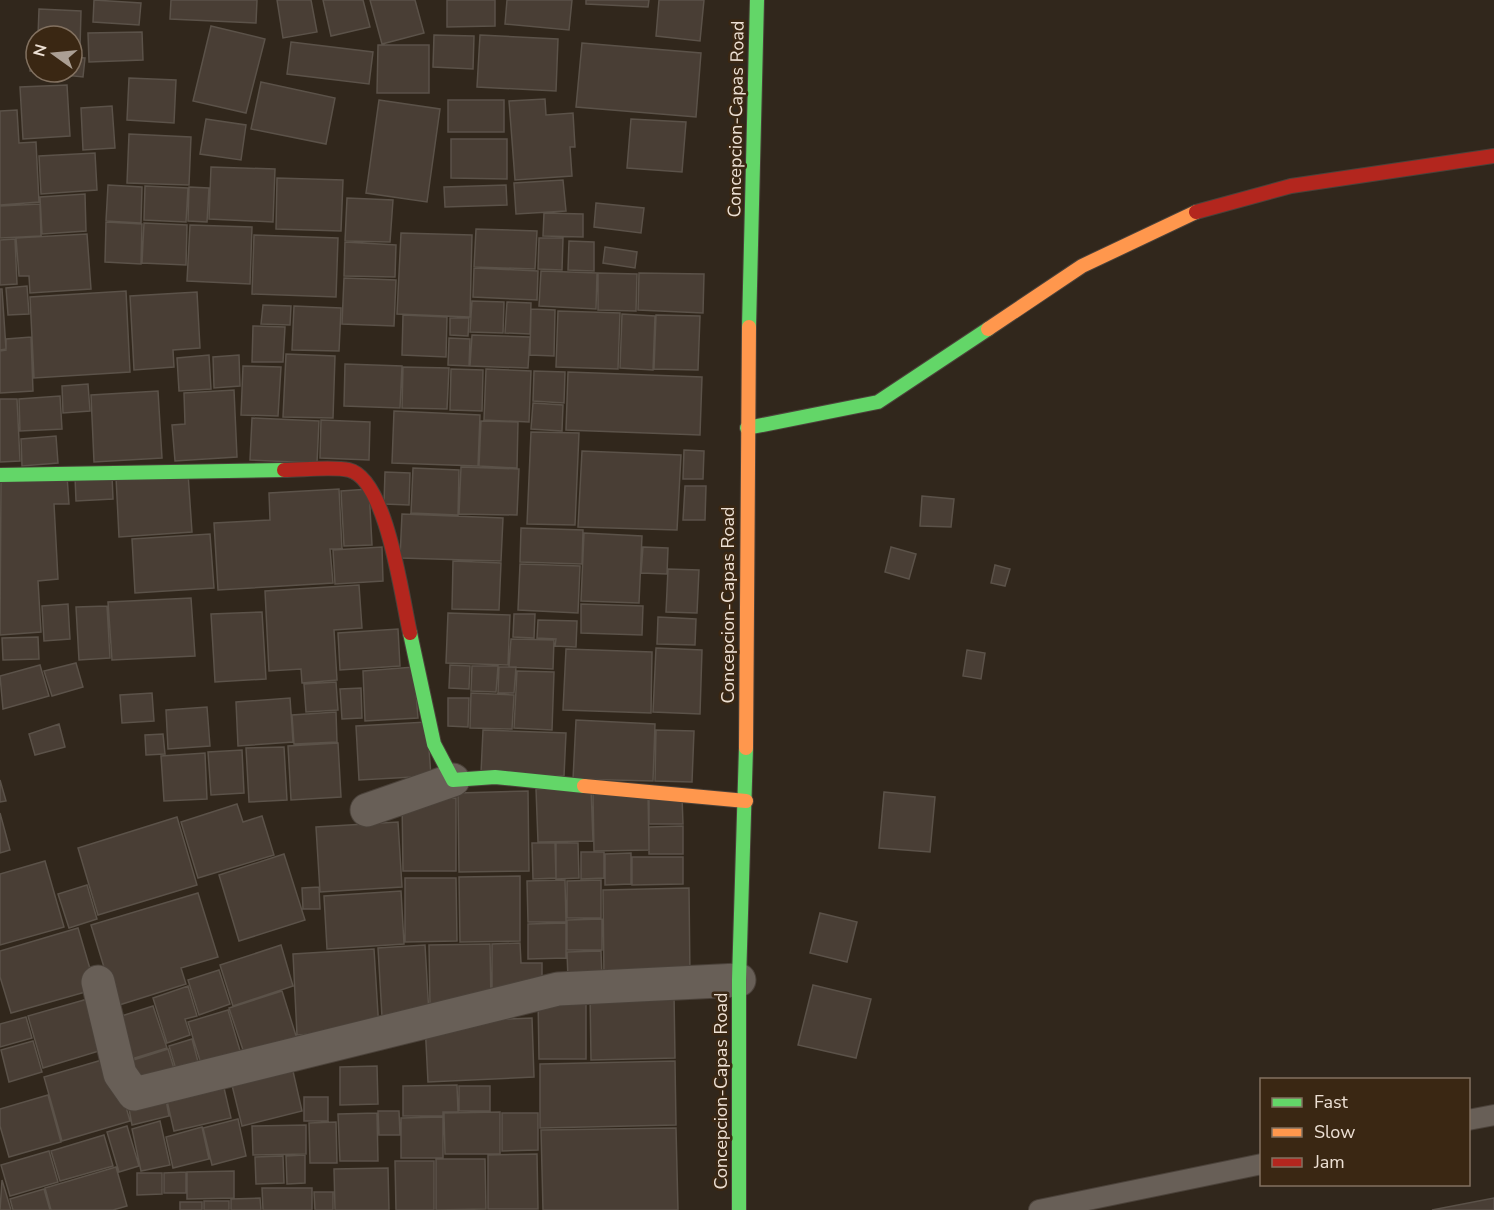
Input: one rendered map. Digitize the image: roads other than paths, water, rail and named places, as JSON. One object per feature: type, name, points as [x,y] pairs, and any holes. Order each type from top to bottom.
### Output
[{"type":"street","name":"Concepcion-Capas Road","points":[[739,1210],[739,980],[746,801],[747,428],[757,0]]},
{"type":"street","points":[[747,428],[878,402],[1082,266],[1192,213],[1291,186],[1494,156]]},
{"type":"street","points":[[0,476],[121,471],[350,470],[372,488],[386,524],[434,744],[453,780]]},
{"type":"street","points":[[367,810],[453,780],[495,777],[746,801]]},
{"type":"street","points":[[98,982],[120,1074],[134,1094],[558,989],[739,980]]},
{"type":"lane","points":[[1470,1120],[1494,1115]]},
{"type":"lane","points":[[1040,1210],[1260,1164]]}]
